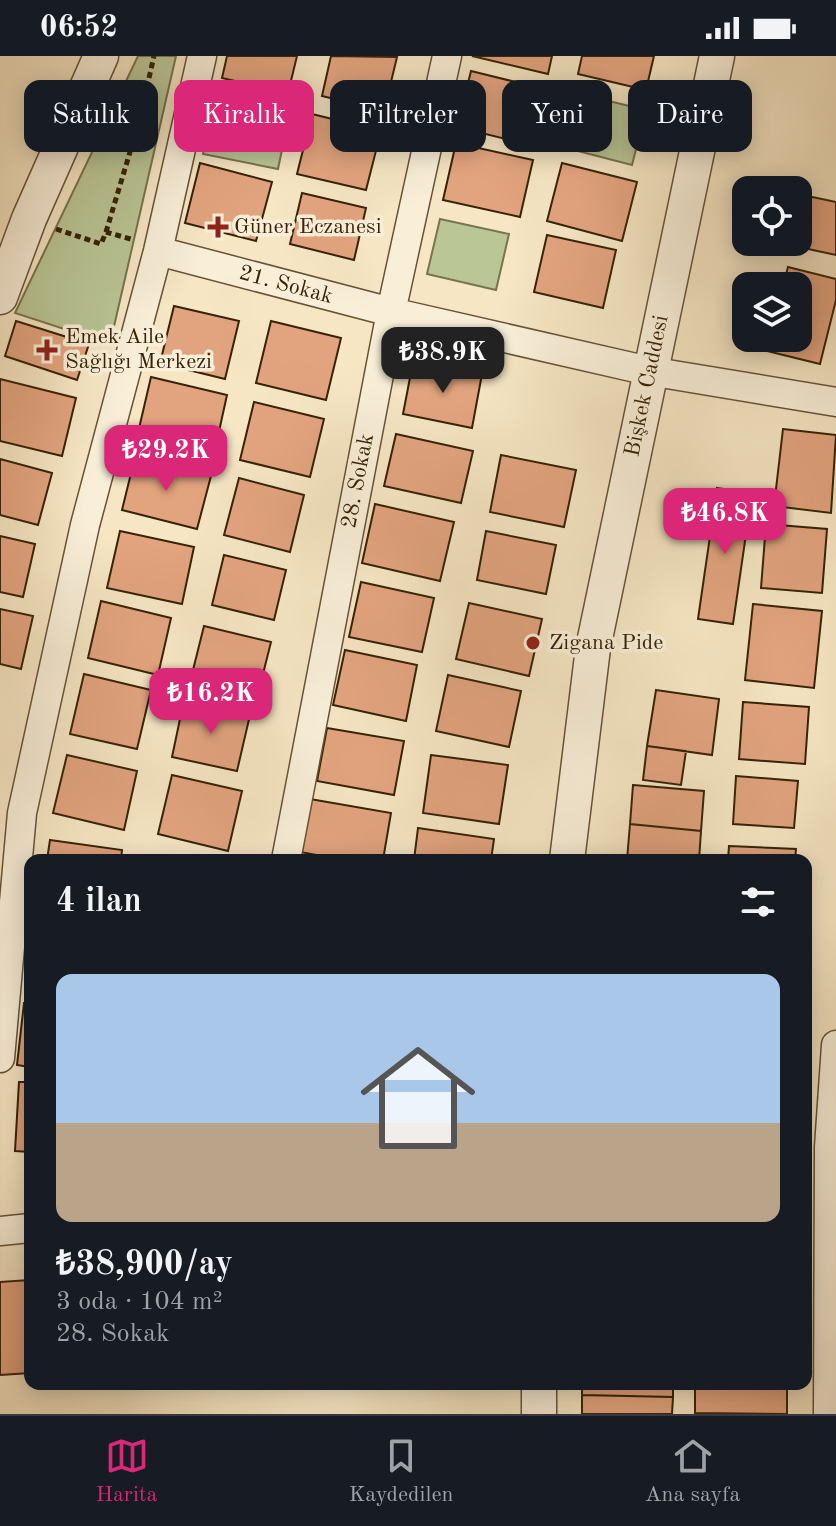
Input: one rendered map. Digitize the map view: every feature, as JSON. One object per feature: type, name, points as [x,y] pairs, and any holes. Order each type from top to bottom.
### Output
[{"type":"street","points":[[0,297],[29,219],[101,56]]},
{"type":"street","points":[[0,1058],[22,813],[85,525],[158,249],[202,56]]},
{"type":"street","name":"28. Sokak","points":[[287,854],[391,312],[447,56]]},
{"type":"street","name":"Bişkek Caddesi","points":[[568,854],[593,648],[717,56]]},
{"type":"street","name":"21. Sokak","points":[[158,249],[391,312],[649,371],[836,402]]},
{"type":"street","points":[[828,1414],[824,1148],[836,1045]]},
{"type":"street","points":[[0,1231],[24,1229]]},
{"type":"street","points":[[539,1390],[539,1414]]},
{"type":"path","points":[[29,219],[101,244],[139,122],[154,56]]},
{"type":"path","points":[[106,232],[158,249]]},
{"type":"green space","points":[[138,56],[176,56],[158,135],[158,80],[127,80]]},
{"type":"green space","points":[[612,102],[628,106],[628,152],[635,152],[632,165],[582,152],[612,152]]},
{"type":"green space","points":[[92,152],[154,152],[110,344],[15,313]]},
{"type":"green space","points":[[203,152],[282,152],[278,169]]},
{"type":"green space","points":[[440,219],[509,234],[496,290],[427,274]]},
{"type":"building","points":[[227,56],[297,56],[291,80],[222,78]]},
{"type":"building","points":[[331,56],[397,57],[391,80],[330,80],[330,98],[322,96]]},
{"type":"building","points":[[472,56],[552,56],[548,74]]},
{"type":"building","points":[[582,56],[654,56],[648,80],[628,80],[628,86],[578,74]]},
{"type":"building","points":[[471,71],[507,80],[502,80],[502,138],[486,134],[486,80],[469,80]]},
{"type":"building","points":[[314,114],[330,118],[330,152],[376,152],[366,190],[297,174],[302,152],[314,152]]},
{"type":"building","points":[[486,150],[533,160],[520,217],[443,200],[454,152]]},
{"type":"building","points":[[200,163],[272,182],[256,241],[185,223]]},
{"type":"building","points":[[562,163],[637,182],[622,241],[547,221]]},
{"type":"building","points":[[302,193],[366,208],[354,260],[290,244]]},
{"type":"building","points":[[812,197],[836,202],[836,255],[812,250]]},
{"type":"building","points":[[547,235],[616,250],[603,308],[534,292]]},
{"type":"building","points":[[788,267],[808,272],[787,272]]},
{"type":"building","points":[[812,273],[836,279],[836,300],[820,364],[771,352],[812,352]]},
{"type":"building","points":[[174,306],[239,321],[225,379],[160,363]]},
{"type":"building","name":"Emek Aile Sağlığı Merkezi","points":[[16,321],[89,344],[77,380],[5,356]]},
{"type":"building","points":[[271,321],[341,338],[326,400],[256,383]]},
{"type":"building","points":[[413,362],[482,374],[472,428],[403,414]]},
{"type":"building","points":[[151,377],[227,395],[214,454],[137,437]]},
{"type":"building","points":[[0,379],[76,398],[62,456],[0,441]]},
{"type":"building","points":[[254,402],[324,419],[310,477],[240,460]]},
{"type":"building","points":[[783,429],[836,435],[831,513],[774,506]]},
{"type":"building","points":[[396,434],[473,451],[461,503],[384,486]]},
{"type":"building","points":[[501,455],[576,470],[564,527],[490,512]]},
{"type":"building","points":[[135,457],[211,476],[197,529],[122,510]]},
{"type":"building","points":[[0,459],[52,473],[38,525],[0,515]]},
{"type":"building","points":[[239,478],[304,495],[290,552],[224,535]]},
{"type":"building","points":[[717,488],[752,493],[733,624],[698,619]]},
{"type":"building","points":[[375,504],[454,522],[440,581],[362,563]]},
{"type":"building","points":[[766,524],[827,529],[822,593],[761,588]]},
{"type":"building","points":[[120,531],[194,547],[182,604],[107,588]]},
{"type":"building","points":[[486,531],[556,545],[546,594],[477,580]]},
{"type":"building","points":[[0,536],[35,544],[23,597],[0,592]]},
{"type":"building","points":[[224,555],[286,570],[274,620],[212,605]]},
{"type":"building","points":[[361,582],[434,598],[422,652],[349,637]]},
{"type":"building","points":[[101,601],[171,618],[158,675],[88,658]]},
{"type":"building","points":[[469,603],[542,619],[529,676],[456,659]]},
{"type":"building","points":[[753,604],[822,611],[814,688],[745,680]]},
{"type":"building","points":[[0,609],[33,616],[21,669],[0,664]]},
{"type":"building","points":[[204,626],[271,642],[258,694],[191,678]]},
{"type":"building","points":[[345,650],[417,665],[406,721],[333,705]]},
{"type":"building","points":[[84,674],[151,690],[137,749],[70,734]]},
{"type":"building","points":[[448,675],[521,691],[509,747],[436,731]]},
{"type":"building","points":[[656,690],[719,699],[712,755],[647,746]]},
{"type":"building","points":[[184,700],[250,715],[237,771],[172,757]]},
{"type":"building","points":[[743,702],[809,707],[805,764],[739,759]]},
{"type":"building","points":[[327,728],[404,741],[394,795],[317,781]]},
{"type":"building","points":[[647,746],[686,751],[681,785],[643,780]]},
{"type":"building","points":[[67,755],[137,771],[124,830],[53,813]]},
{"type":"building","points":[[431,755],[508,765],[499,824],[423,813]]},
{"type":"building","points":[[172,775],[242,791],[228,851],[158,834]]},
{"type":"building","points":[[736,776],[798,781],[794,828],[733,824]]},
{"type":"building","points":[[633,785],[704,791],[701,831],[630,824]]},
{"type":"building","points":[[310,799],[391,813],[384,854],[300,852]]},
{"type":"building","points":[[630,824],[701,831],[699,854],[628,854]]},
{"type":"building","points":[[418,828],[494,839],[492,854],[415,854]]},
{"type":"building","points":[[50,840],[122,850],[122,854],[48,854]]},
{"type":"building","points":[[729,846],[796,849],[796,854],[728,854]]},
{"type":"building","points":[[24,1003],[24,1066],[17,1065]]},
{"type":"building","points":[[19,1082],[24,1082],[24,1152],[15,1151]]},
{"type":"building","points":[[24,1280],[24,1373],[0,1375],[0,1282]]},
{"type":"building","points":[[582,1390],[673,1390],[673,1397],[582,1395]]},
{"type":"building","points":[[695,1390],[787,1390],[787,1414],[695,1413]]},
{"type":"building","points":[[582,1395],[673,1397],[672,1414],[582,1414]]},
{"type":"place","name":"Güner Eczanesi","points":[[218,227]]},
{"type":"place","name":"Emek Aile Sağlığı Merkezi","points":[[47,350]]},
{"type":"place","name":"Zigana Pide","points":[[533,643]]}]
